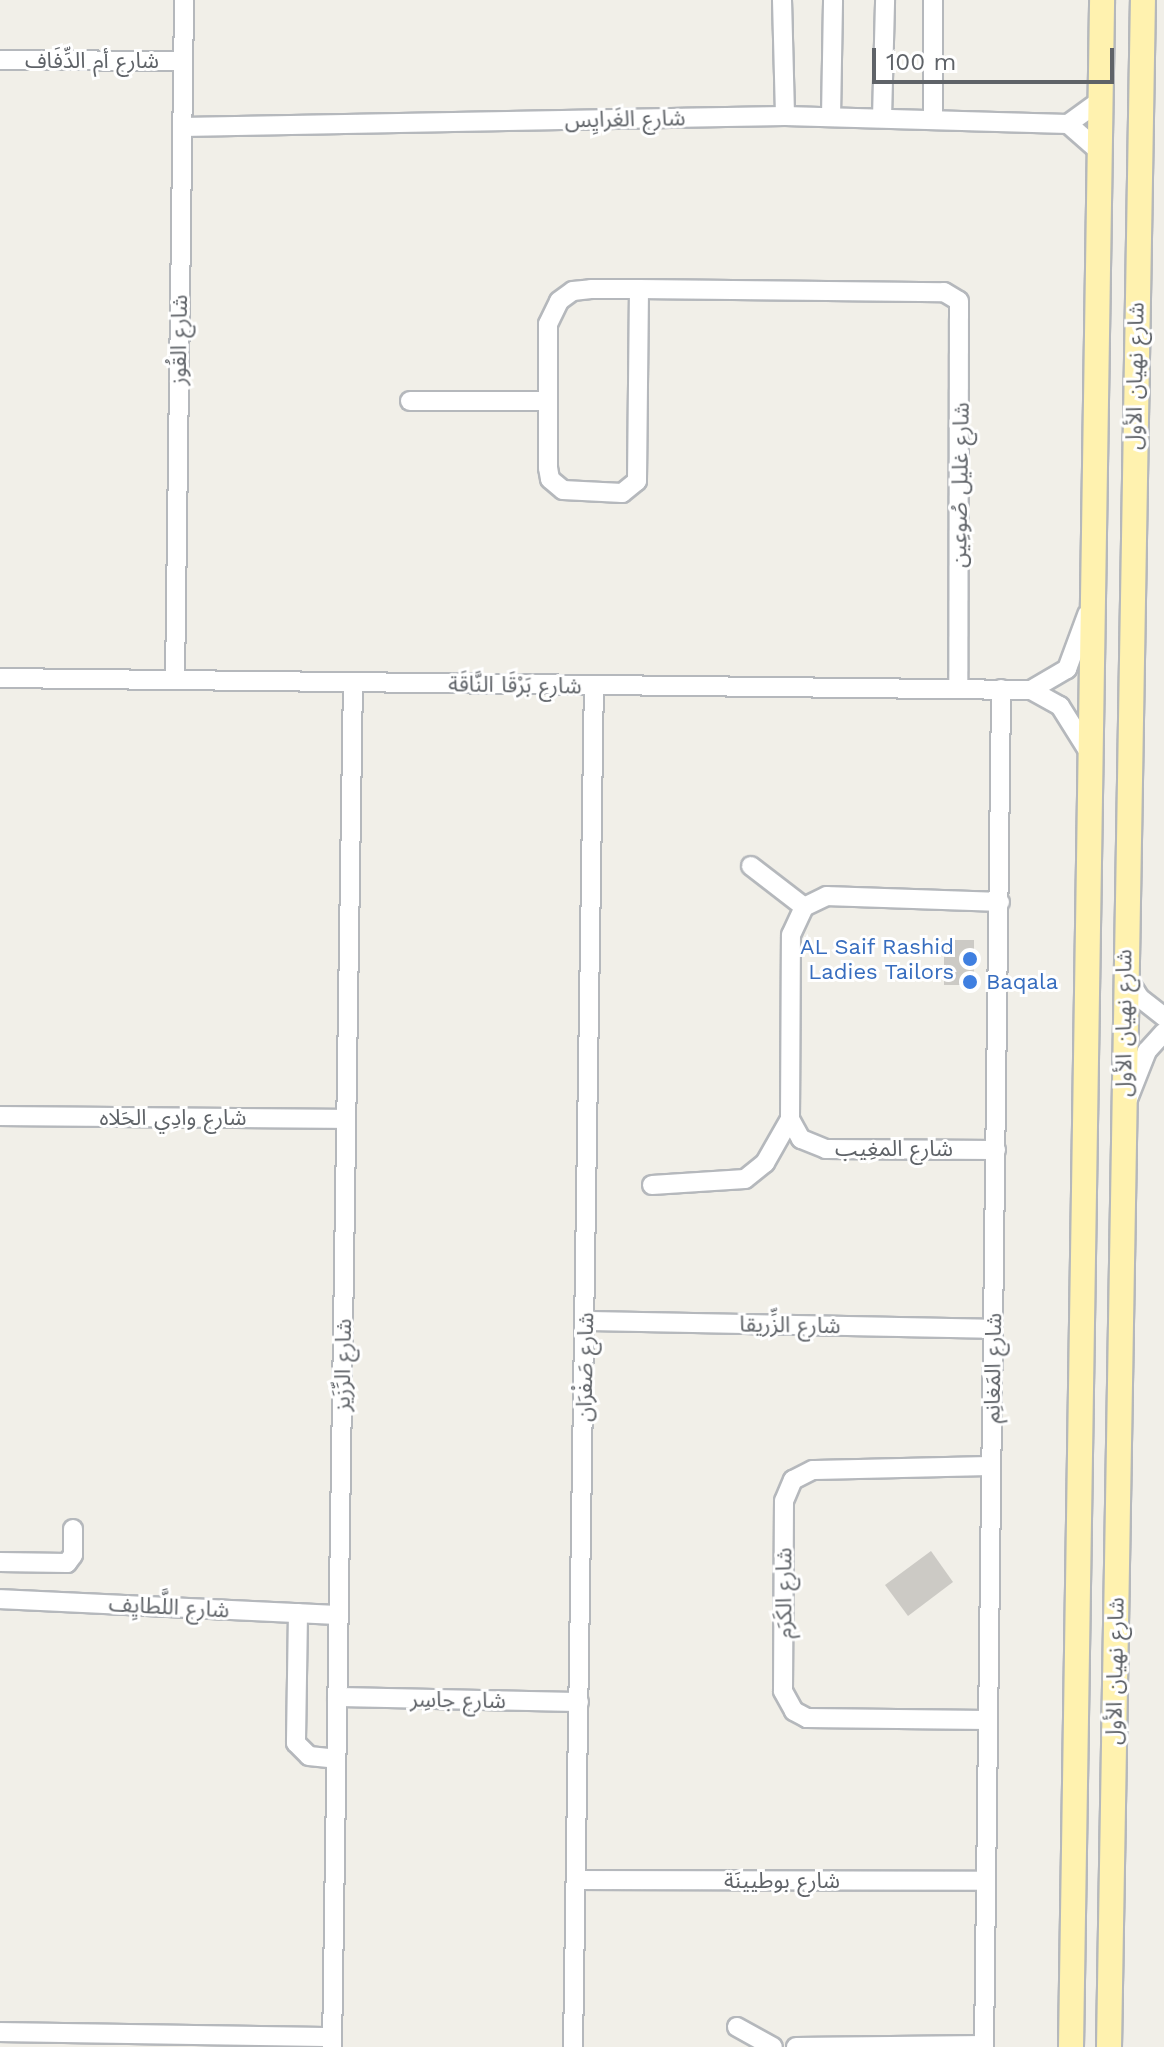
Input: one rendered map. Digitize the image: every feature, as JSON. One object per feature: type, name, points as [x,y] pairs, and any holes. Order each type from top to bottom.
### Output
[{"type":"main road","name":"شارع نهيان الأول","points":[[1071,2047],[1102,0]]},
{"type":"main road","name":"شارع نهيان الأول","points":[[1109,2047],[1125,1109],[1123,972],[1143,0]]},
{"type":"street","name":"شارع القُوز","points":[[175,680],[184,0]]},
{"type":"street","points":[[782,0],[785,116]]},
{"type":"street","points":[[831,117],[833,0]]},
{"type":"street","points":[[882,118],[885,0]]},
{"type":"street","points":[[933,0],[933,119]]},
{"type":"street","name":"شارع أم الدِّفَاف","points":[[0,60],[183,61]]},
{"type":"street","points":[[1099,151],[1068,124],[1100,101]]},
{"type":"street","name":"شارع الغَرايِس","points":[[182,127],[785,116],[1068,124]]},
{"type":"street","points":[[582,289],[639,289],[638,475],[630,490],[568,491],[554,484],[548,468],[548,324],[559,301],[582,289]]},
{"type":"street","name":"شارع غليل صُوعِين","points":[[639,289],[944,292],[962,307],[958,688]]},
{"type":"street","points":[[410,401],[548,401]]},
{"type":"street","points":[[1031,690],[1067,669],[1093,597]]},
{"type":"street","name":"شارع بَرْقَا النَّاقَة","points":[[0,678],[1031,690]]},
{"type":"street","name":"شارع الرِّزَيز","points":[[332,2042],[353,683]]},
{"type":"street","name":"شارع صَفْرَان","points":[[573,2047],[578,1880],[594,687]]},
{"type":"street","name":"شارع المَغانِم","points":[[984,2046],[1001,689]]},
{"type":"street","points":[[1031,690],[1060,706],[1090,755]]},
{"type":"street","points":[[751,866],[804,907]]},
{"type":"street","points":[[652,1185],[745,1179],[765,1163],[790,1119],[791,935],[804,907],[836,896],[1000,902]]},
{"type":"street","points":[[1123,972],[1140,998],[1164,1017]]},
{"type":"street","points":[[1125,1109],[1147,1051],[1164,1032]]},
{"type":"street","name":"شارع وادِي الحَلاه","points":[[0,1116],[346,1119]]},
{"type":"street","name":"شارع المغِيب","points":[[790,1119],[801,1139],[820,1149],[996,1150]]},
{"type":"street","name":"شارع الزِّريقا","points":[[586,1321],[993,1329]]},
{"type":"street","name":"شارع الكَرَم","points":[[988,1720],[807,1718],[794,1711],[783,1691],[784,1501],[793,1480],[813,1470],[991,1466]]},
{"type":"street","points":[[0,1562],[67,1563],[73,1555],[73,1529]]},
{"type":"street","name":"شارع اللَّطايِف","points":[[0,1599],[339,1615]]},
{"type":"street","points":[[298,1613],[296,1743],[309,1756],[336,1759]]},
{"type":"street","name":"شارع جاسِر","points":[[337,1697],[579,1702]]},
{"type":"street","name":"شارع بوطيينَة","points":[[578,1880],[986,1881]]},
{"type":"street","points":[[737,2027],[773,2047]]},
{"type":"street","points":[[0,2032],[332,2042]]},
{"type":"street","points":[[796,2047],[984,2046]]},
{"type":"building","points":[[944,940],[974,940],[974,985],[944,985]]},
{"type":"building","points":[[931,1551],[953,1582],[908,1616],[885,1585]]},
{"type":"place","name":"AL Saif Rashid Ladies Tailors","points":[[970,959]]},
{"type":"place","name":"Baqala","points":[[970,982]]}]
